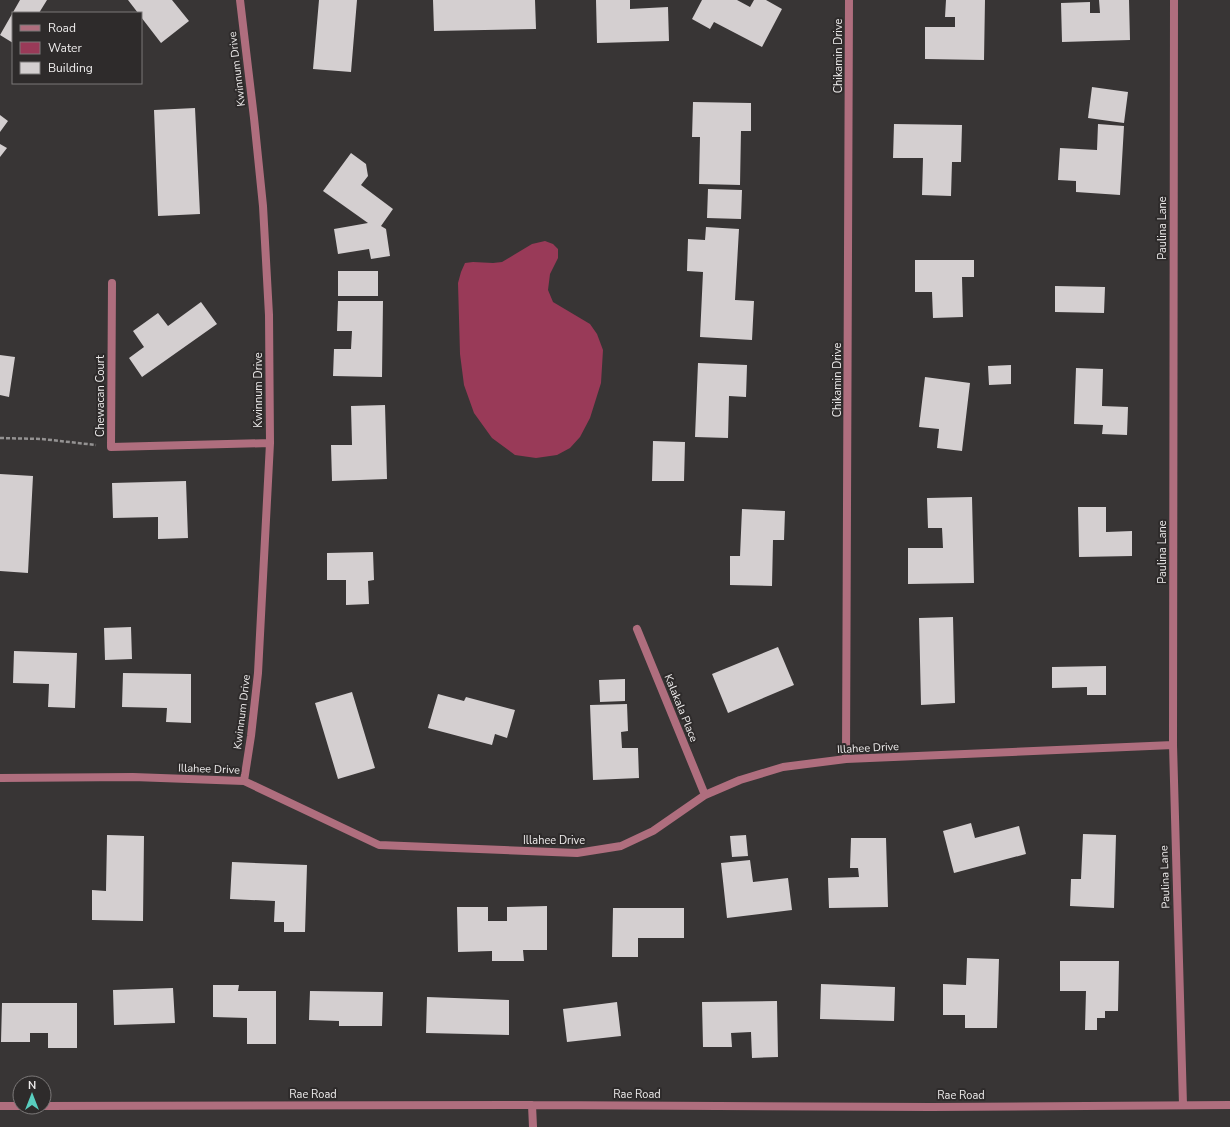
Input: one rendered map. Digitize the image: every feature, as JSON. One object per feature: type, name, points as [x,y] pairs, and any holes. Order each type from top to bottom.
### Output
[{"type":"street","name":"Kwinnum Drive","points":[[240,0],[263,206],[269,315],[270,443],[258,673],[244,781]]},
{"type":"street","name":"Chikamin Drive","points":[[846,759],[849,0]]},
{"type":"street","name":"Paulina Lane","points":[[1174,0],[1173,745],[1183,1105]]},
{"type":"street","name":"Chewacan Court","points":[[112,283],[111,447],[270,443]]},
{"type":"street","name":"Kalakala Place","points":[[637,629],[705,795]]},
{"type":"street","name":"Illahee Drive","points":[[0,778],[133,777],[244,781],[379,845],[577,853],[621,846],[652,831],[705,795],[740,780],[783,767],[846,759],[1173,745]]},
{"type":"street","name":"Rae Road","points":[[52,1106],[532,1105],[931,1107],[1230,1105]]},
{"type":"street","points":[[532,1105],[532,1127]]},
{"type":"street","points":[[0,1106],[12,1106]]},
{"type":"path","points":[[0,438],[42,439],[111,447]]},
{"type":"water","points":[[545,241],[553,244],[558,249],[558,258],[550,274],[548,290],[553,302],[590,324],[597,334],[603,350],[601,383],[590,418],[580,437],[570,448],[557,455],[536,458],[515,455],[492,438],[474,413],[464,385],[460,354],[458,283],[465,263],[502,262],[532,244]]},
{"type":"building","points":[[20,0],[47,0],[40,12],[13,12]]},
{"type":"building","points":[[128,0],[172,0],[189,21],[161,43],[142,18],[142,12],[137,12]]},
{"type":"building","points":[[319,0],[357,0],[351,72],[313,69]]},
{"type":"building","points":[[433,0],[535,0],[536,29],[434,31]]},
{"type":"building","points":[[596,0],[630,0],[630,9],[668,7],[669,41],[597,43]]},
{"type":"building","points":[[702,0],[737,0],[750,7],[754,0],[766,0],[782,9],[762,47],[714,22],[710,29],[692,19]]},
{"type":"building","points":[[946,0],[985,0],[984,60],[925,59],[925,27],[955,27],[955,17],[945,17]]},
{"type":"building","points":[[1099,0],[1129,0],[1130,40],[1062,42],[1061,3],[1090,2],[1090,13],[1100,13]]},
{"type":"building","points":[[12,14],[12,42],[0,35]]},
{"type":"building","points":[[1092,87],[1128,92],[1124,123],[1088,118]]},
{"type":"building","points":[[693,102],[751,103],[751,131],[741,131],[740,185],[699,184],[700,137],[692,137]]},
{"type":"building","points":[[195,108],[200,214],[158,216],[154,110]]},
{"type":"building","points":[[0,115],[8,121],[0,132]]},
{"type":"building","points":[[894,124],[962,125],[961,162],[952,162],[951,196],[922,195],[923,158],[893,158]]},
{"type":"building","points":[[1098,124],[1124,126],[1120,195],[1076,192],[1076,181],[1058,180],[1060,148],[1097,150]]},
{"type":"building","points":[[0,144],[7,148],[0,157]]},
{"type":"building","points":[[351,153],[366,164],[368,176],[361,185],[393,209],[381,226],[386,229],[390,256],[371,259],[369,249],[338,254],[334,229],[368,223],[323,191]]},
{"type":"building","points":[[708,189],[742,190],[741,219],[707,218]]},
{"type":"building","points":[[706,227],[739,229],[735,300],[754,301],[752,340],[700,337],[703,272],[687,271],[688,239],[705,240]]},
{"type":"building","points":[[915,260],[974,260],[974,277],[962,277],[963,317],[933,318],[932,292],[915,292]]},
{"type":"building","points":[[338,271],[378,271],[378,296],[338,296]]},
{"type":"building","points":[[1055,286],[1105,287],[1104,313],[1055,312]]},
{"type":"building","points":[[338,301],[383,301],[382,377],[333,376],[334,349],[351,349],[352,331],[337,331]]},
{"type":"building","points":[[201,302],[217,324],[142,377],[129,358],[144,347],[133,331],[158,313],[168,326]]},
{"type":"building","points":[[0,355],[15,357],[9,397],[0,395]]},
{"type":"building","points":[[698,363],[747,365],[746,397],[729,396],[728,438],[695,437]]},
{"type":"building","points":[[1011,365],[1011,384],[989,385],[988,366]]},
{"type":"building","points":[[1076,368],[1103,369],[1102,406],[1128,407],[1127,435],[1102,434],[1103,425],[1074,424]]},
{"type":"building","points":[[925,377],[970,383],[962,451],[937,448],[939,429],[919,427]]},
{"type":"building","points":[[385,405],[387,479],[332,481],[331,445],[352,445],[351,406]]},
{"type":"building","points":[[653,441],[685,442],[684,481],[652,481]]},
{"type":"building","points":[[0,474],[33,476],[28,573],[0,571]]},
{"type":"building","points":[[186,481],[188,538],[158,539],[158,517],[113,518],[112,483]]},
{"type":"building","points":[[972,497],[974,583],[908,584],[908,548],[943,548],[942,528],[928,528],[927,498]]},
{"type":"building","points":[[1078,507],[1106,507],[1106,532],[1132,531],[1132,556],[1079,557]]},
{"type":"building","points":[[742,509],[785,511],[784,540],[773,540],[772,586],[730,585],[730,556],[740,556]]},
{"type":"building","points":[[373,552],[374,580],[368,581],[369,604],[346,605],[346,580],[327,580],[327,553]]},
{"type":"building","points":[[953,617],[955,703],[921,705],[919,618]]},
{"type":"building","points":[[131,627],[132,659],[105,660],[104,628]]},
{"type":"building","points":[[778,647],[794,685],[728,713],[712,674]]},
{"type":"building","points":[[14,651],[77,653],[75,708],[48,707],[49,684],[13,683]]},
{"type":"building","points":[[1106,666],[1106,695],[1087,695],[1087,687],[1052,688],[1052,667]]},
{"type":"building","points":[[123,673],[191,674],[191,723],[166,722],[167,708],[122,707]]},
{"type":"building","points":[[625,679],[625,701],[600,702],[599,680]]},
{"type":"building","points":[[352,692],[375,768],[338,779],[315,703]]},
{"type":"building","points":[[438,694],[464,701],[466,697],[515,710],[507,738],[495,734],[492,745],[428,728]]},
{"type":"building","points":[[627,704],[628,731],[621,732],[622,748],[638,748],[639,778],[593,780],[590,705]]},
{"type":"building","points":[[971,823],[975,838],[1019,826],[1026,854],[954,873],[943,831]]},
{"type":"building","points":[[1083,834],[1116,835],[1114,908],[1070,906],[1071,879],[1081,879]]},
{"type":"building","points":[[107,835],[144,836],[143,921],[92,920],[92,890],[106,891]]},
{"type":"building","points":[[746,835],[748,856],[732,857],[730,836]]},
{"type":"building","points":[[851,838],[886,838],[888,907],[829,908],[828,878],[859,877],[858,868],[850,868]]},
{"type":"building","points":[[750,860],[753,882],[788,878],[792,910],[727,918],[721,863]]},
{"type":"building","points":[[232,862],[307,865],[305,932],[284,932],[284,922],[274,922],[275,901],[230,899]]},
{"type":"building","points":[[547,906],[547,950],[523,950],[524,961],[492,961],[492,951],[458,952],[457,907],[488,907],[488,921],[507,921],[507,907]]},
{"type":"building","points":[[613,908],[684,908],[684,938],[638,938],[638,957],[612,957]]},
{"type":"building","points":[[967,958],[999,959],[997,1028],[965,1028],[965,1015],[943,1015],[943,984],[966,985]]},
{"type":"building","points":[[1060,961],[1119,961],[1118,1011],[1105,1011],[1105,1018],[1097,1018],[1097,1030],[1085,1030],[1086,991],[1060,991]]},
{"type":"building","points":[[821,984],[895,987],[894,1021],[820,1019]]},
{"type":"building","points":[[213,985],[239,985],[238,991],[276,991],[276,1044],[247,1044],[247,1018],[213,1017]]},
{"type":"building","points":[[173,988],[175,1023],[114,1025],[113,990]]},
{"type":"building","points":[[310,991],[383,992],[382,1026],[339,1026],[339,1021],[309,1020]]},
{"type":"building","points":[[427,997],[509,1000],[509,1035],[426,1033]]},
{"type":"building","points":[[777,1001],[778,1057],[752,1058],[751,1032],[731,1033],[732,1047],[703,1047],[702,1002]]},
{"type":"building","points":[[617,1002],[621,1036],[567,1042],[563,1009]]},
{"type":"building","points":[[2,1003],[77,1003],[77,1048],[48,1048],[48,1033],[30,1033],[30,1042],[1,1042]]}]
